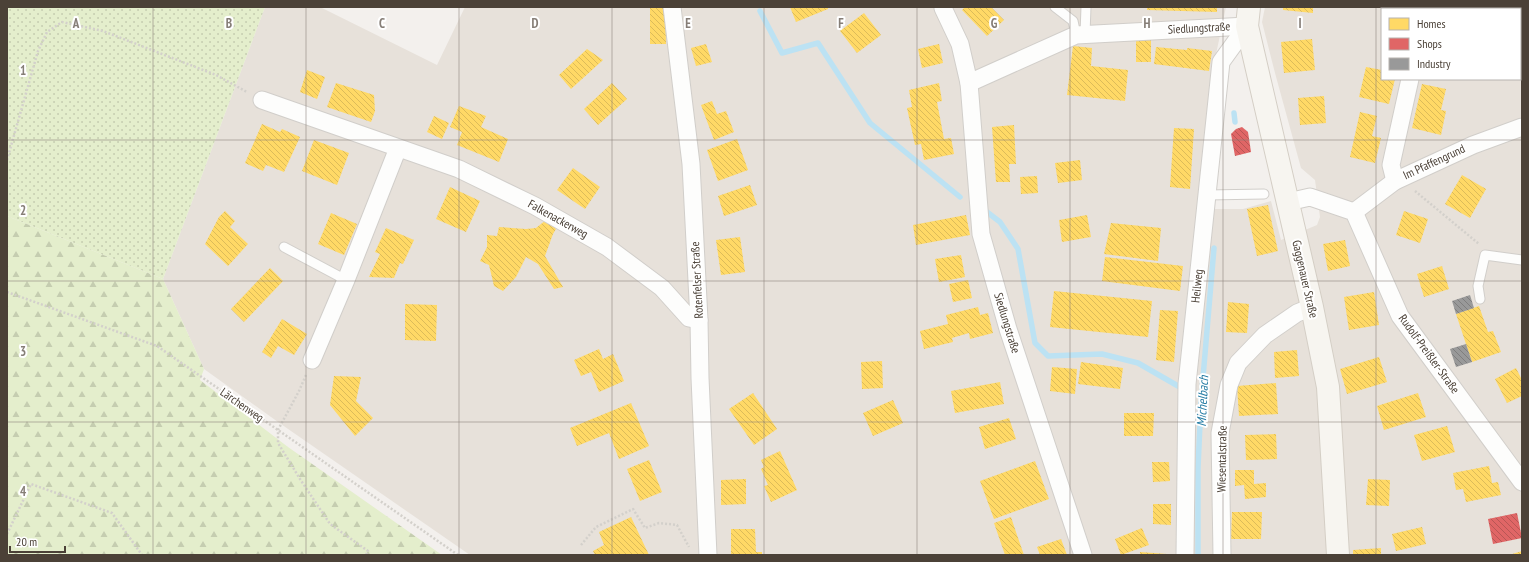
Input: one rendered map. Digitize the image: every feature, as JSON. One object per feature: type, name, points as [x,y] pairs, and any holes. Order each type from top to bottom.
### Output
[{"type":"main road","name":"Gaggenauer Straße","points":[[1248,16],[1312,307],[1328,387],[1338,555]]},
{"type":"street","name":"Rotenfelser Straße","points":[[672,7],[691,164],[699,320],[700,386],[708,555]]},
{"type":"street","name":"Siedlungstraße","points":[[943,8],[960,44],[969,83],[981,234],[1008,329],[1083,555]]},
{"type":"street","name":"Siedlungstraße","points":[[969,83],[1080,34],[1248,16]]},
{"type":"street","name":"Heilweg","points":[[1185,555],[1186,392],[1221,62],[1248,16]]},
{"type":"street","points":[[1399,179],[1391,165],[1410,80]]},
{"type":"street","name":"Falkenackerweg","points":[[262,100],[459,169],[535,206],[607,247],[662,288],[689,318],[699,320]]},
{"type":"street","name":"Im Pfaffengrund","points":[[1354,212],[1399,179],[1472,145],[1522,127]]},
{"type":"street","points":[[312,360],[346,280],[398,148]]},
{"type":"street","points":[[1288,202],[1310,197],[1354,212]]},
{"type":"street","name":"Rudolf-Preißler-Straße","points":[[1354,212],[1400,316],[1522,482]]},
{"type":"street","name":"Wiesentalstraße","points":[[1222,555],[1220,433],[1229,385],[1238,363],[1265,335],[1297,313],[1312,307]]},
{"type":"lane","points":[[1055,7],[1072,21],[1080,34]]},
{"type":"lane","points":[[1080,34],[1086,7]]},
{"type":"lane","points":[[1207,195],[1264,194]]},
{"type":"lane","points":[[284,247],[346,280]]},
{"type":"lane","points":[[1480,299],[1478,286],[1485,255],[1522,260]]},
{"type":"path","points":[[7,160],[38,51],[47,32],[62,22],[103,31],[216,75],[262,100]]},
{"type":"path","points":[[1399,179],[1479,244],[1485,255]]},
{"type":"path","name":"Lärchenweg","points":[[7,292],[157,346],[458,555]]},
{"type":"path","points":[[299,391],[278,430],[278,442],[300,480],[330,524],[368,551],[366,555]]},
{"type":"path","points":[[7,534],[31,484],[112,514],[142,555]]},
{"type":"path","points":[[581,545],[596,526],[633,509],[645,528],[659,523],[677,525],[690,549]]},
{"type":"shaded area","points":[[265,7],[320,7],[437,65],[465,7],[1226,7],[1212,73],[1198,209],[1243,209],[1271,201],[1281,240],[1317,225],[1320,217],[1315,180],[1301,168],[1275,73],[1262,22],[1265,7],[1522,7],[1522,555],[470,555],[204,369],[163,279]]},
{"type":"green space","points":[[7,7],[265,7],[163,279],[7,216]]},
{"type":"green space","points":[[7,216],[163,279],[204,369],[200,380],[288,447],[442,555],[7,555]]},
{"type":"building: Homes","points":[[650,7],[665,7],[666,44],[650,44]]},
{"type":"building: Homes","points":[[790,7],[828,7],[828,9],[796,22]]},
{"type":"building: Homes","points":[[965,7],[991,7],[1004,20],[987,36],[962,10]]},
{"type":"building: Homes","points":[[1147,7],[1217,7],[1217,12],[1147,10]]},
{"type":"building: Homes","points":[[1283,7],[1313,7],[1313,13],[1283,10]]},
{"type":"building: Homes","points":[[1408,7],[1414,8],[1389,8]]},
{"type":"building: Homes","points":[[1440,7],[1471,7],[1470,8]]},
{"type":"building: Homes","points":[[864,13],[881,35],[857,53],[840,31]]},
{"type":"building: Homes","points":[[1312,39],[1315,70],[1284,73],[1281,42]]},
{"type":"building: Homes","points":[[1136,40],[1151,40],[1151,62],[1136,62]]},
{"type":"building: Homes","points":[[706,44],[712,62],[696,66],[691,48]]},
{"type":"building: Homes","points":[[939,44],[943,63],[922,68],[918,49]]},
{"type":"building: Homes","points":[[1073,46],[1092,48],[1091,66],[1128,70],[1125,101],[1067,95]]},
{"type":"building: Homes","points":[[1156,47],[1187,50],[1187,48],[1212,51],[1209,71],[1154,64]]},
{"type":"building: Homes","points":[[587,49],[603,60],[571,89],[559,75]]},
{"type":"building: Homes","points":[[1366,67],[1381,70],[1381,80],[1395,80],[1389,104],[1359,97]]},
{"type":"building: Homes","points":[[307,70],[325,77],[317,99],[300,92]]},
{"type":"building: Homes","points":[[336,83],[374,95],[375,111],[371,122],[327,107]]},
{"type":"building: Homes","points":[[612,83],[627,99],[598,125],[584,109]]},
{"type":"building: Homes","points":[[939,83],[942,101],[937,102],[944,139],[951,138],[954,154],[924,160],[921,144],[915,145],[907,108],[912,107],[909,90]]},
{"type":"building: Homes","points":[[1422,84],[1446,89],[1441,110],[1446,111],[1441,135],[1412,128]]},
{"type":"building: Homes","points":[[1324,96],[1326,123],[1300,125],[1298,98]]},
{"type":"building: Homes","points":[[712,101],[717,114],[726,111],[734,132],[714,140],[701,105]]},
{"type":"building: Homes","points":[[459,106],[486,116],[481,127],[508,139],[499,162],[457,145],[462,132],[450,127]]},
{"type":"building: Homes","points":[[1360,112],[1377,116],[1372,136],[1381,138],[1375,163],[1350,157]]},
{"type":"building: Homes","points":[[434,116],[449,123],[442,139],[427,132]]},
{"type":"building: Homes","points":[[262,124],[280,132],[282,129],[300,137],[284,172],[266,165],[263,171],[245,163]]},
{"type":"building: Homes","points":[[1014,125],[1016,164],[1009,164],[1010,182],[996,182],[992,127]]},
{"type":"building: Homes","points":[[1174,128],[1194,129],[1190,189],[1170,187]]},
{"type":"building: Homes","points":[[737,139],[748,170],[718,181],[707,150]]},
{"type":"building: Homes","points":[[314,140],[349,153],[337,185],[302,171]]},
{"type":"building: Homes","points":[[1080,160],[1082,180],[1058,183],[1055,163]]},
{"type":"building: Homes","points":[[573,168],[600,187],[585,209],[557,190]]},
{"type":"building: Homes","points":[[1462,175],[1486,189],[1470,218],[1445,204]]},
{"type":"building: Homes","points":[[1037,176],[1038,193],[1021,194],[1020,177]]},
{"type":"building: Homes","points":[[750,185],[757,205],[724,216],[718,196]]},
{"type":"building: Homes","points":[[450,187],[480,201],[466,232],[436,219]]},
{"type":"building: Homes","points":[[1268,205],[1278,251],[1257,256],[1247,209]]},
{"type":"building: Homes","points":[[225,211],[235,221],[230,227],[248,244],[228,266],[205,244],[219,217]]},
{"type":"building: Homes","points":[[1404,211],[1428,219],[1420,243],[1396,235]]},
{"type":"building: Homes","points":[[331,213],[357,224],[344,255],[318,244]]},
{"type":"building: Homes","points":[[966,215],[970,235],[916,245],[913,225]]},
{"type":"building: Homes","points":[[1087,215],[1091,237],[1062,242],[1059,220]]},
{"type":"building: Homes","points":[[546,220],[556,229],[545,256],[563,287],[554,289],[538,264],[526,257],[516,277],[503,291],[494,286],[489,265],[480,261],[487,247],[487,235],[497,236],[499,227],[526,229],[536,228]]},
{"type":"building: Homes","points":[[1111,223],[1161,228],[1158,261],[1104,254]]},
{"type":"building: Homes","points":[[386,228],[414,240],[403,264],[400,263],[394,278],[369,277],[380,254],[375,252]]},
{"type":"building: Homes","points":[[740,237],[745,272],[721,275],[716,240]]},
{"type":"building: Homes","points":[[1345,240],[1350,266],[1328,271],[1323,244]]},
{"type":"building: Homes","points":[[961,255],[965,277],[939,282],[935,259]]},
{"type":"building: Homes","points":[[1105,257],[1183,266],[1180,291],[1102,281]]},
{"type":"building: Homes","points":[[1442,266],[1449,289],[1424,297],[1417,274]]},
{"type":"building: Homes","points":[[270,268],[283,281],[244,322],[231,309]]},
{"type":"building: Homes","points":[[968,280],[972,298],[953,302],[949,284]]},
{"type":"building: Homes","points":[[1054,291],[1152,301],[1148,337],[1050,327]]},
{"type":"building: Homes","points":[[1374,292],[1379,325],[1349,330],[1344,297]]},
{"type":"building: Homes","points":[[1228,302],[1249,304],[1247,333],[1226,332]]},
{"type":"building: Homes","points":[[405,304],[437,305],[436,341],[405,340]]},
{"type":"building: Homes","points":[[1479,306],[1488,332],[1493,331],[1501,352],[1472,362],[1456,314]]},
{"type":"building: Homes","points":[[978,307],[980,315],[988,313],[993,333],[970,339],[969,333],[952,338],[953,342],[924,349],[920,331],[948,324],[946,315]]},
{"type":"building: Homes","points":[[1160,310],[1178,311],[1174,362],[1156,360]]},
{"type":"building: Homes","points":[[282,319],[307,334],[294,355],[278,346],[271,358],[262,352]]},
{"type":"building: Homes","points":[[599,349],[603,359],[613,354],[624,381],[599,392],[591,372],[581,376],[574,360]]},
{"type":"building: Homes","points":[[1297,350],[1299,376],[1275,378],[1274,352]]},
{"type":"building: Homes","points":[[1379,357],[1387,382],[1347,394],[1340,369]]},
{"type":"building: Homes","points":[[882,361],[883,388],[862,389],[861,362]]},
{"type":"building: Homes","points":[[1081,362],[1123,368],[1120,389],[1078,384]]},
{"type":"building: Homes","points":[[1052,367],[1077,369],[1075,394],[1050,391]]},
{"type":"building: Homes","points":[[1516,368],[1522,380],[1522,396],[1507,403],[1495,379]]},
{"type":"building: Homes","points":[[334,376],[361,377],[356,401],[373,418],[355,436],[330,405]]},
{"type":"building: Homes","points":[[1000,382],[1004,404],[955,413],[951,391]]},
{"type":"building: Homes","points":[[1276,383],[1278,414],[1239,416],[1237,386]]},
{"type":"building: Homes","points":[[753,393],[777,429],[754,445],[729,409]]},
{"type":"building: Homes","points":[[1418,393],[1426,417],[1384,430],[1377,406]]},
{"type":"building: Homes","points":[[893,400],[903,423],[873,436],[863,413]]},
{"type":"building: Homes","points":[[631,403],[649,446],[619,459],[609,433],[577,446],[570,428]]},
{"type":"building: Homes","points":[[1124,413],[1154,413],[1153,436],[1124,436]]},
{"type":"building: Homes","points":[[1009,418],[1016,439],[985,449],[979,427]]},
{"type":"building: Homes","points":[[1447,426],[1455,452],[1422,461],[1414,435]]},
{"type":"building: Homes","points":[[1276,434],[1277,459],[1246,460],[1245,435]]},
{"type":"building: Homes","points":[[780,451],[797,490],[771,502],[764,486],[768,485],[761,469],[764,467],[761,460]]},
{"type":"building: Homes","points":[[649,460],[662,492],[640,501],[627,469]]},
{"type":"building: Homes","points":[[1035,461],[1049,499],[994,519],[980,481]]},
{"type":"building: Homes","points":[[1152,462],[1169,462],[1170,481],[1153,482]]},
{"type":"building: Homes","points":[[1489,466],[1492,483],[1498,482],[1501,495],[1466,502],[1463,489],[1456,490],[1453,473]]},
{"type":"building: Homes","points":[[1235,470],[1254,470],[1254,484],[1266,483],[1266,497],[1245,499],[1244,485],[1235,486]]},
{"type":"building: Homes","points":[[746,479],[746,504],[721,505],[721,480]]},
{"type":"building: Homes","points":[[1368,479],[1390,480],[1389,506],[1366,505]]},
{"type":"building: Homes","points":[[1153,504],[1171,504],[1171,525],[1153,524]]},
{"type":"building: Homes","points":[[1232,512],[1262,512],[1261,539],[1231,539]]},
{"type":"building: Homes","points":[[631,517],[649,555],[595,555],[593,551],[604,545],[599,532]]},
{"type":"building: Homes","points":[[1011,517],[1024,555],[1005,555],[994,523]]},
{"type":"building: Homes","points":[[1422,527],[1426,544],[1396,551],[1392,534]]},
{"type":"building: Homes","points":[[1142,528],[1149,545],[1121,555],[1115,539]]},
{"type":"building: Homes","points":[[731,529],[755,529],[756,552],[762,552],[762,555],[731,555]]},
{"type":"building: Homes","points":[[1061,539],[1067,555],[1040,555],[1037,547]]},
{"type":"building: Homes","points":[[1381,548],[1381,555],[1353,555],[1353,550]]},
{"type":"building: Homes","points":[[1522,551],[1522,555],[1509,555]]},
{"type":"building: Homes","points":[[1140,552],[1167,554],[1167,555],[1140,555]]},
{"type":"building: Shops","points":[[1242,127],[1248,132],[1251,152],[1235,156],[1231,134],[1236,129]]},
{"type":"building: Shops","points":[[1517,513],[1522,538],[1493,544],[1488,519]]},
{"type":"building: Industry","points":[[1470,295],[1474,308],[1456,314],[1452,301]]},
{"type":"building: Industry","points":[[1466,344],[1472,362],[1456,367],[1450,349]]},
{"type":"waterway","points":[[760,11],[782,53],[818,43],[870,123],[960,197]]},
{"type":"waterway","name":"Michelbach","points":[[1234,113],[1235,122]]},
{"type":"waterway","points":[[987,212],[1000,222],[1018,249],[1035,343],[1048,356],[1102,354],[1138,363],[1178,386]]},
{"type":"waterway","name":"Michelbach","points":[[1198,555],[1198,468],[1201,401],[1214,248]]}]
